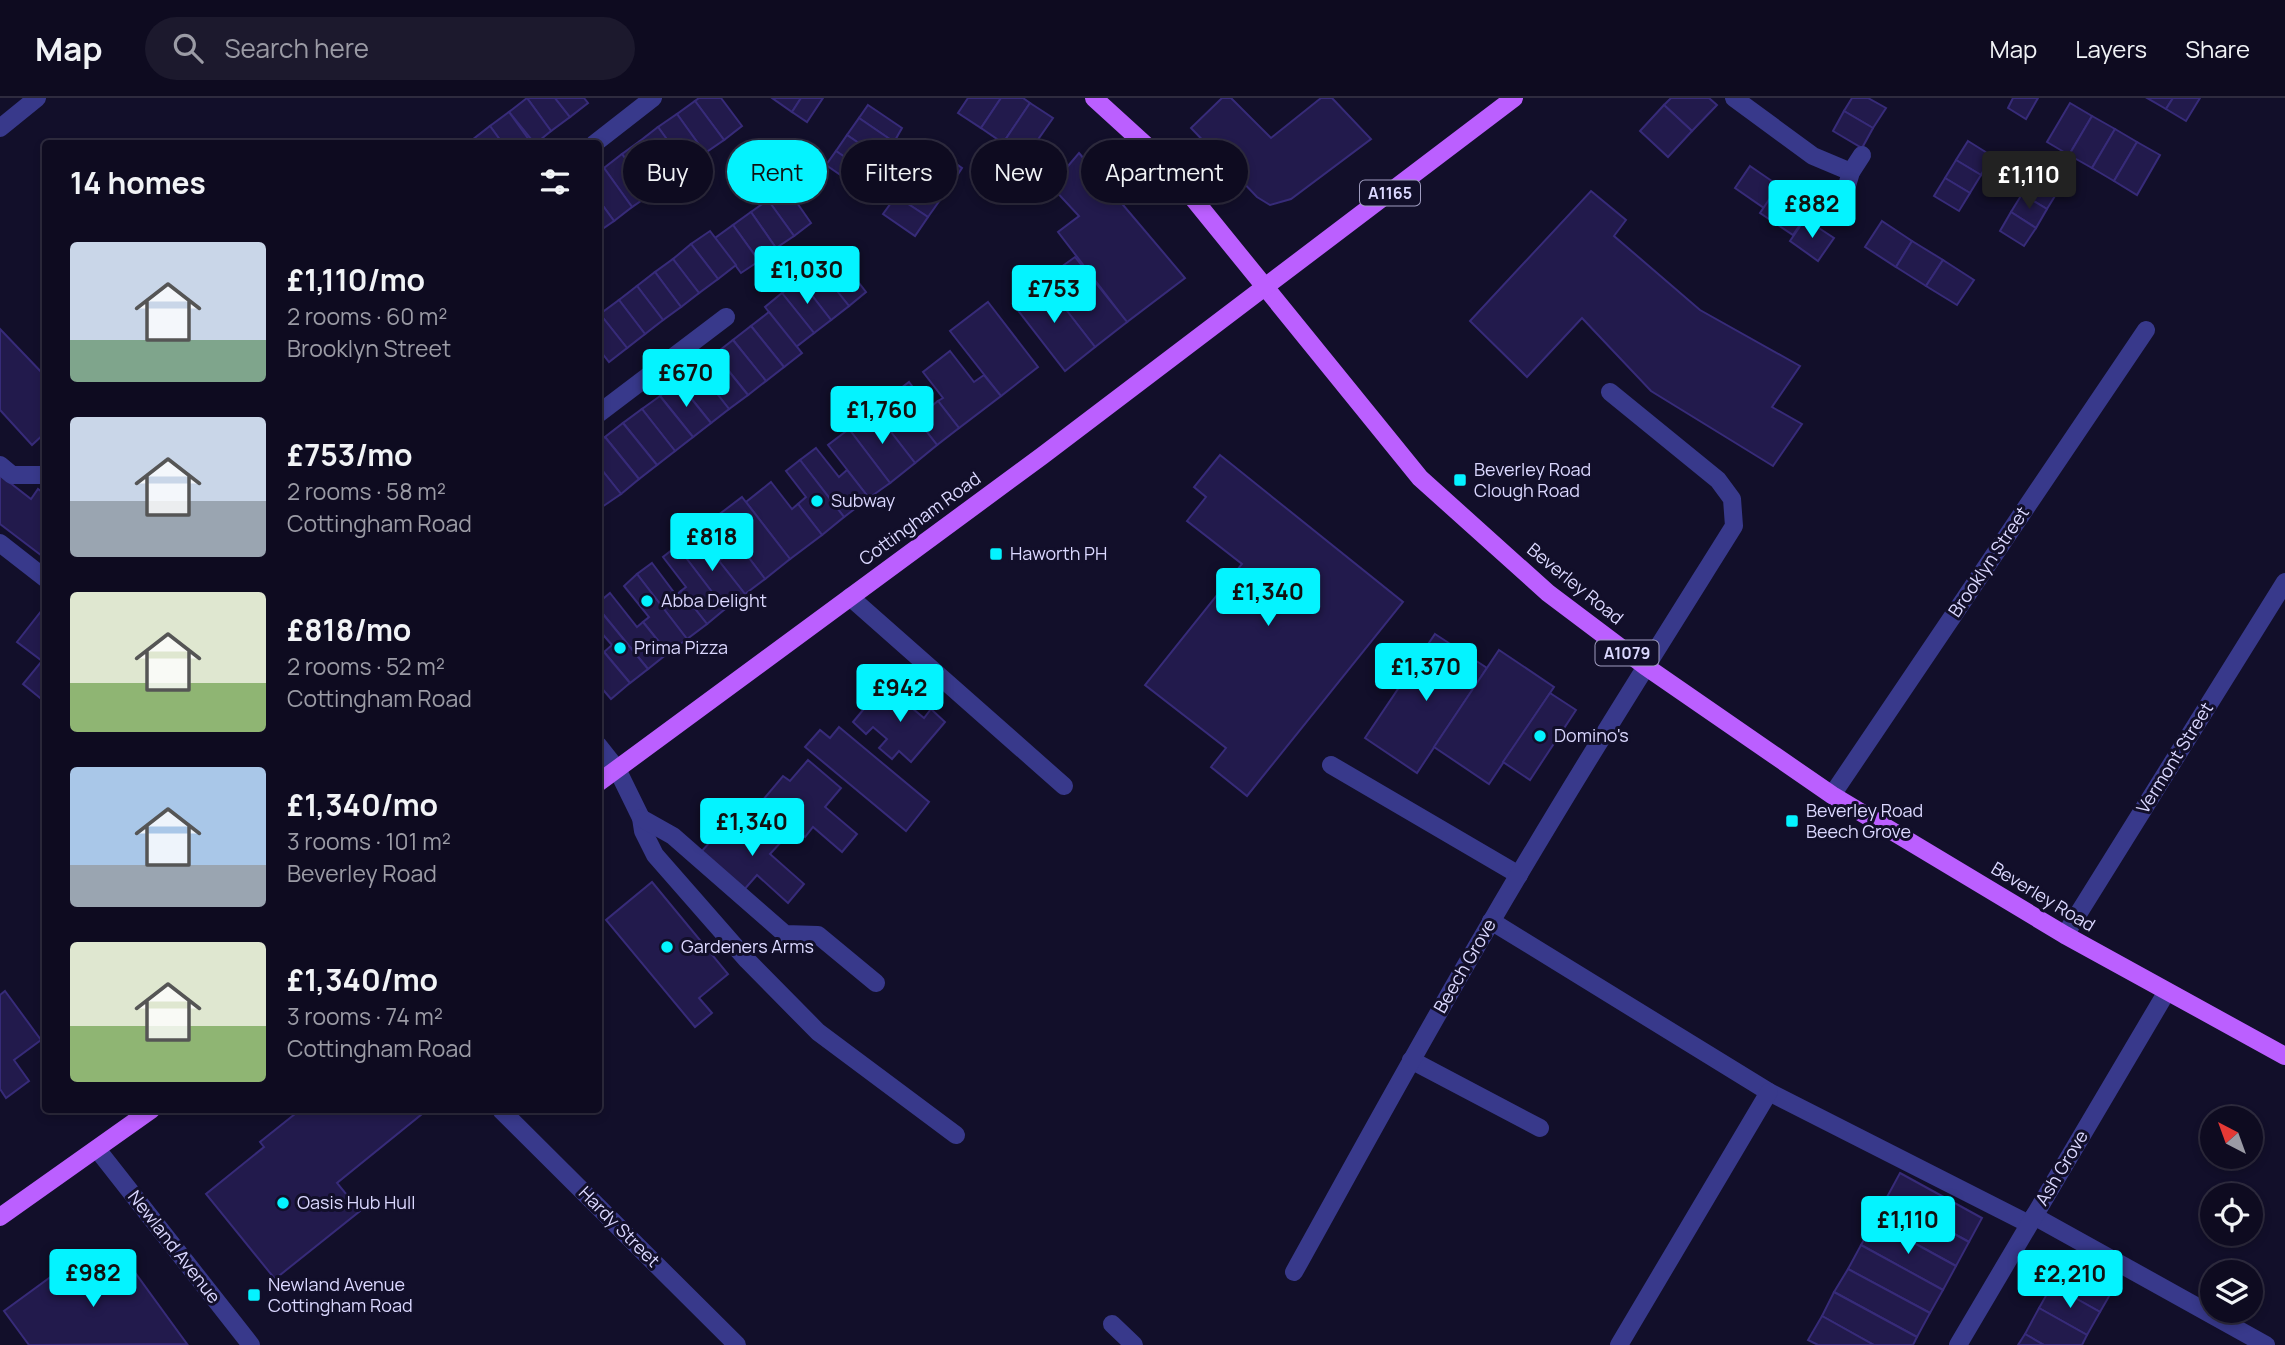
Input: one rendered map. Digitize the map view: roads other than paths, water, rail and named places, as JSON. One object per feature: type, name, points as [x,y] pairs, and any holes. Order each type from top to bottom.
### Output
[{"type":"main road","name":"Beverley Road","points":[[1094,98],[1162,160],[1420,478],[1548,593],[1645,666],[1832,795],[2065,935],[2166,993],[2285,1056]]},
{"type":"main road","name":"A1165","points":[[1265,288],[1514,98]]},
{"type":"main road","name":"Cottingham Road","points":[[602,780],[1265,288]]},
{"type":"main road","points":[[0,1217],[147,1113]]},
{"type":"street","points":[[0,128],[37,98]]},
{"type":"street","points":[[599,140],[653,98]]},
{"type":"street","points":[[1734,98],[1848,180],[1862,155]]},
{"type":"street","points":[[602,411],[726,317]]},
{"type":"street","name":"Brooklyn Street","points":[[1832,795],[2146,330]]},
{"type":"street","name":"Beech Grove","points":[[1294,1272],[1491,921],[1645,666],[1734,526],[1732,499],[1718,480],[1610,392]]},
{"type":"street","points":[[0,466],[12,475],[42,475]]},
{"type":"street","points":[[0,543],[42,576]]},
{"type":"street","name":"Vermont Street","points":[[2065,935],[2285,582]]},
{"type":"street","points":[[850,597],[1064,786]]},
{"type":"street","points":[[602,750],[617,769],[641,818],[643,831],[655,855],[765,978],[818,1032],[956,1135]]},
{"type":"street","points":[[1331,765],[1519,876]]},
{"type":"street","points":[[641,818],[673,836],[785,934],[818,935],[876,983]]},
{"type":"street","points":[[1491,921],[1769,1092],[2031,1220],[2266,1345]]},
{"type":"street","name":"Ash Grove","points":[[1958,1345],[2166,993]]},
{"type":"street","points":[[1411,1060],[1540,1128]]},
{"type":"street","points":[[1619,1345],[1769,1092]]},
{"type":"street","name":"Hardy Street","points":[[504,1113],[737,1345]]},
{"type":"street","name":"Newland Avenue","points":[[97,1149],[251,1345]]},
{"type":"street","points":[[1112,1324],[1135,1345]]},
{"type":"place","name":"Beverley Road Clough Road","points":[[1460,480]]},
{"type":"place","name":"Subway","points":[[817,501]]},
{"type":"place","name":"Haworth PH","points":[[996,554]]},
{"type":"place","name":"Abba Delight","points":[[647,601]]},
{"type":"place","name":"Prima Pizza","points":[[620,648]]},
{"type":"place","name":"Domino's","points":[[1540,736]]},
{"type":"place","name":"Beverley Road Beech Grove","points":[[1792,821]]},
{"type":"place","name":"Gardeners Arms","points":[[667,947]]},
{"type":"place","name":"Oasis Hub Hull","points":[[283,1203]]},
{"type":"place","name":"Newland Avenue Cottingham Road","points":[[254,1295]]}]
